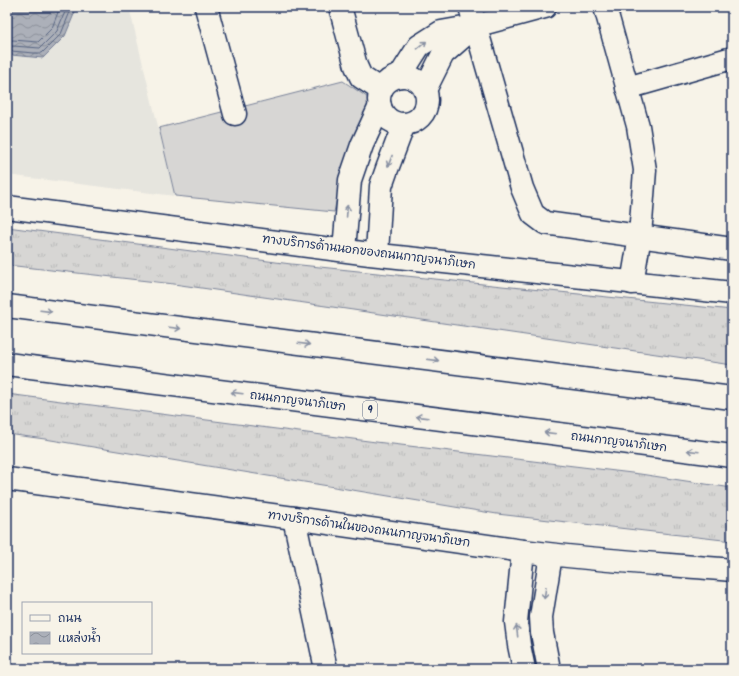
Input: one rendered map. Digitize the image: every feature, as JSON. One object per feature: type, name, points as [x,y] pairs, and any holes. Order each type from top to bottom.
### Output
[{"type":"main road","points":[[206,7],[235,114]]},
{"type":"main road","points":[[340,7],[356,66],[361,77],[381,98],[384,114],[389,120],[396,123],[412,123],[419,119],[424,113],[428,98],[421,84],[415,79],[407,76],[400,76],[392,79],[386,84],[381,98],[362,145],[350,180],[344,250]]},
{"type":"main road","points":[[400,76],[419,46],[441,32],[473,16],[545,7]]},
{"type":"main road","points":[[605,7],[638,126],[645,170],[640,236],[632,283]]},
{"type":"main road","points":[[425,90],[443,54],[473,16]]},
{"type":"main road","points":[[473,16],[522,188],[533,214],[545,223],[732,249]]},
{"type":"main road","points":[[628,88],[732,58]]},
{"type":"main road","points":[[377,254],[381,186],[404,124]]},
{"type":"main road","name":"ทางบริการด้านนอกของถนนกาญจนาภิเษก","points":[[7,207],[377,254],[732,293]]},
{"type":"main road","points":[[7,306],[732,398]]},
{"type":"main road","name":"ถนนกาญจนาภิเษก","points":[[7,364],[732,456]]},
{"type":"main road","name":"ทางบริการด้านในของถนนกาญจนาภิเษก","points":[[7,479],[551,555],[732,570]]},
{"type":"main road","points":[[294,518],[326,669]]},
{"type":"main road","points":[[523,551],[516,622],[524,669]]},
{"type":"main road","points":[[549,669],[542,633],[541,617],[551,555]]},
{"type":"shaded area","points":[[7,7],[129,7],[175,196],[7,175]]},
{"type":"green space","points":[[343,81],[367,97],[369,110],[344,165],[334,212],[175,196],[159,128]]},
{"type":"green space","points":[[7,227],[291,264],[732,310],[732,365],[174,284],[7,265]]},
{"type":"green space","points":[[7,394],[376,442],[640,474],[732,488],[732,541],[497,514],[7,434]]},
{"type":"water","points":[[7,7],[77,7],[65,36],[43,58],[11,55],[10,96],[7,96]]}]
